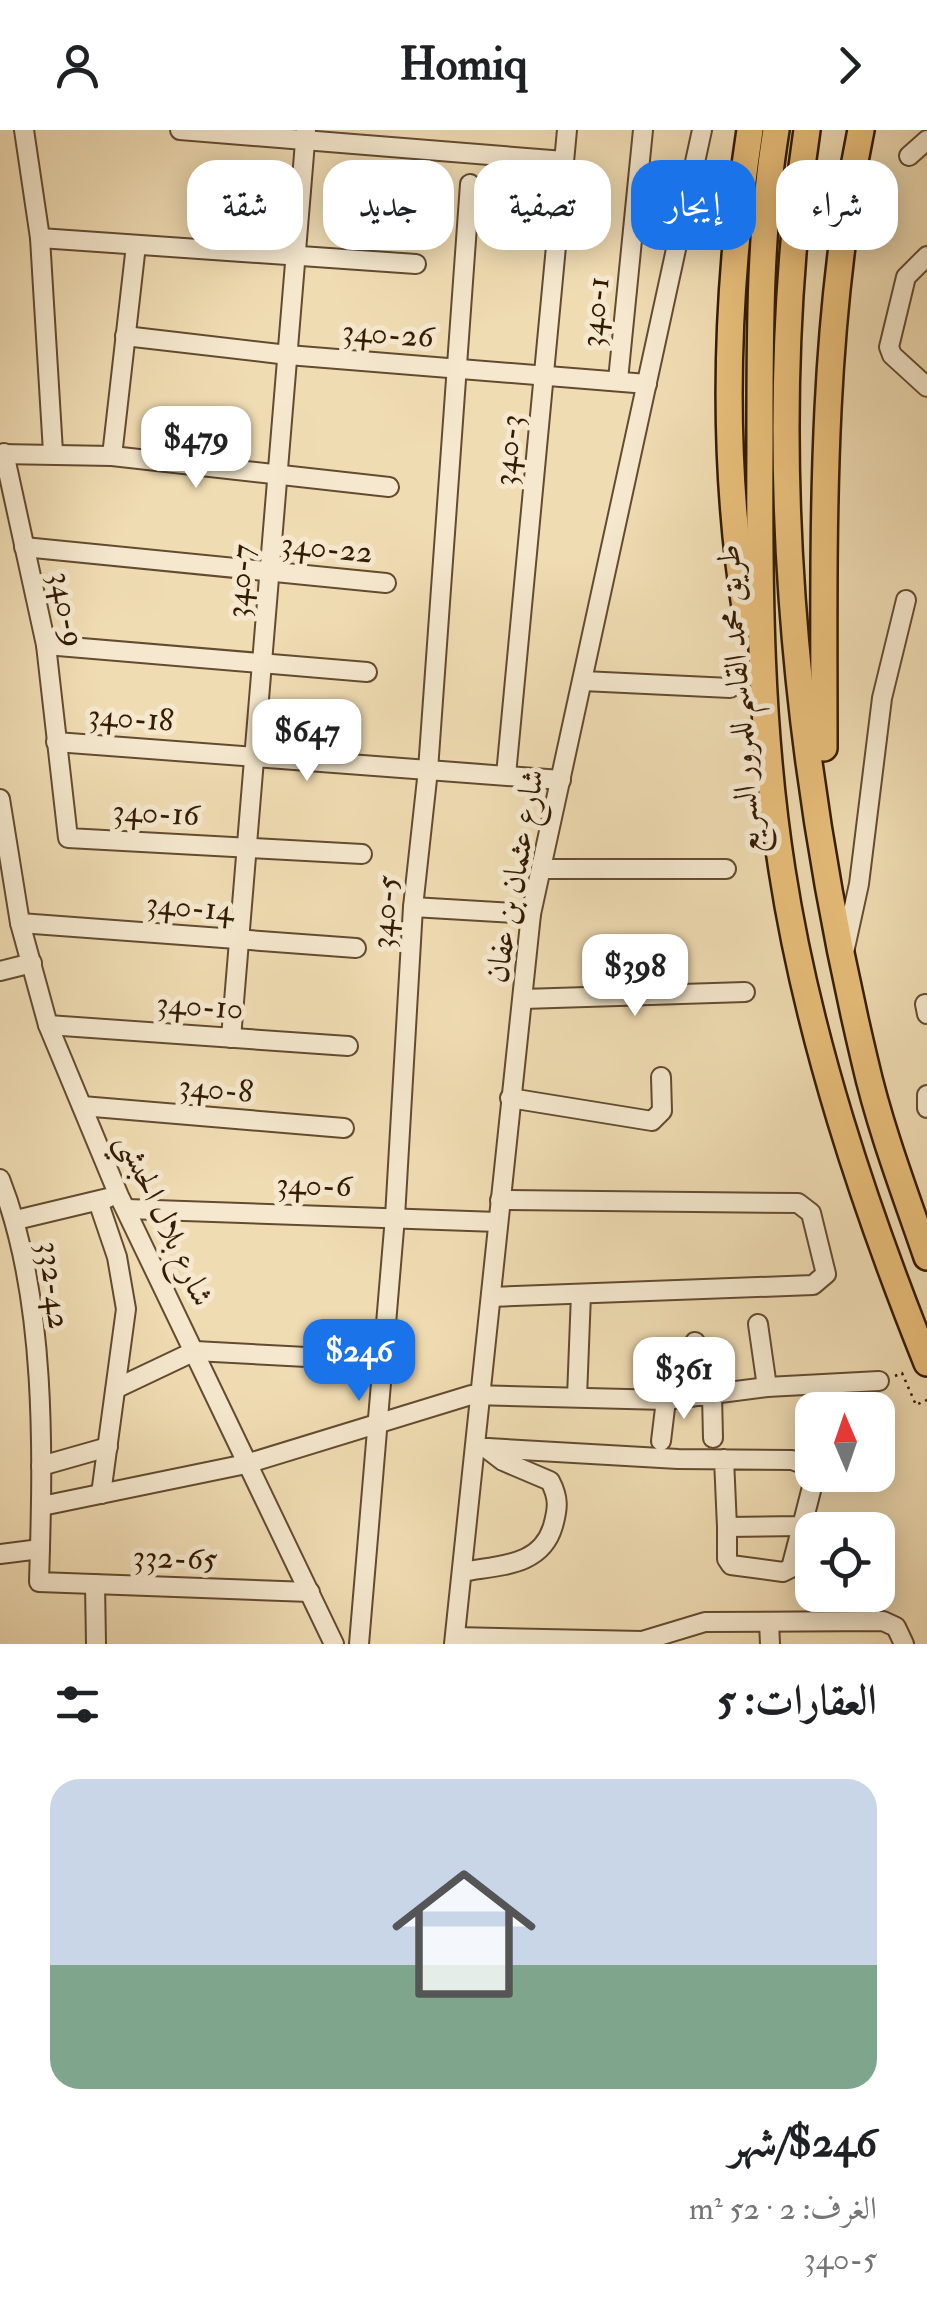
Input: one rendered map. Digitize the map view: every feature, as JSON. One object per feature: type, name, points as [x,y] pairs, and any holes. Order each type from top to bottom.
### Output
[{"type":"highway","name":"طريق محمد القاسم للمرور السريع","points":[[776,130],[763,268],[759,617],[766,728],[782,871],[808,992],[887,1260],[927,1364]]},
{"type":"highway","name":"طريق محمد القاسم للمرور السريع","points":[[807,130],[790,275],[787,510],[819,823],[865,1064],[927,1257]]},
{"type":"highway","points":[[819,823],[826,392],[840,254],[861,130]]},
{"type":"highway","points":[[748,132],[734,252],[727,408],[736,550],[766,728]]},
{"type":"street","points":[[24,130],[40,238],[53,452]]},
{"type":"street","points":[[180,130],[306,135],[554,160]]},
{"type":"street","name":"340-3","points":[[564,160],[568,130]]},
{"type":"street","name":"340-1","points":[[618,380],[643,130]]},
{"type":"street","name":"شارع عثمان بن عفان","points":[[455,1641],[482,1448],[482,1393],[500,1200],[532,914],[702,130]]},
{"type":"street","name":"340-7","points":[[232,1038],[306,135]]},
{"type":"street","points":[[909,156],[927,140]]},
{"type":"street","name":"340-5","points":[[358,1644],[383,1367],[413,907],[428,770],[470,184]]},
{"type":"street","points":[[40,238],[416,264]]},
{"type":"street","points":[[112,456],[136,244]]},
{"type":"street","name":"340-3","points":[[506,775],[556,250]]},
{"type":"street","points":[[927,256],[906,277],[889,347],[892,355],[927,388]]},
{"type":"street","name":"340-26","points":[[125,336],[288,355],[648,384]]},
{"type":"street","points":[[2,454],[112,456],[390,487]]},
{"type":"street","name":"340-9","points":[[2,454],[46,645],[68,838]]},
{"type":"street","name":"340-22","points":[[24,546],[386,584]]},
{"type":"street","points":[[844,954],[859,884],[882,698],[906,600]]},
{"type":"street","points":[[46,645],[368,672]]},
{"type":"street","points":[[582,681],[730,688]]},
{"type":"street","name":"340-18","points":[[56,742],[561,780]]},
{"type":"street","name":"شارع بلال الحبشي","points":[[0,800],[20,922],[48,1025],[123,1202],[334,1644]]},
{"type":"street","name":"340-16","points":[[68,838],[362,854]]},
{"type":"street","points":[[542,869],[726,869]]},
{"type":"street","points":[[413,907],[532,914]]},
{"type":"street","name":"340-14","points":[[20,922],[356,948]]},
{"type":"street","points":[[0,972],[32,963]]},
{"type":"street","points":[[523,999],[745,992]]},
{"type":"street","name":"340-10","points":[[48,1025],[348,1046]]},
{"type":"street","points":[[510,1098],[652,1121],[662,1110],[662,1077]]},
{"type":"street","points":[[927,1095],[927,1108]]},
{"type":"street","name":"340-8","points":[[82,1106],[344,1128]]},
{"type":"street","name":"332-42","points":[[0,1179],[16,1220],[33,1348],[42,1506],[39,1582]]},
{"type":"street","points":[[491,1297],[813,1285],[826,1274],[810,1213],[798,1203],[500,1200]]},
{"type":"street","points":[[98,1201],[117,1257],[126,1309],[101,1494]]},
{"type":"street","name":"340-6","points":[[16,1220],[98,1201],[498,1222]]},
{"type":"street","points":[[577,1397],[580,1294]]},
{"type":"street","points":[[758,1324],[767,1388]]},
{"type":"street","points":[[695,1342],[713,1438]]},
{"type":"street","points":[[117,1388],[195,1351],[326,1358]]},
{"type":"street","points":[[42,1506],[246,1464],[482,1393],[666,1400],[767,1388],[879,1382]]},
{"type":"street","points":[[662,1441],[666,1400]]},
{"type":"street","points":[[40,1466],[108,1447]]},
{"type":"street","points":[[482,1448],[792,1460],[811,1467],[805,1512]]},
{"type":"street","points":[[462,1572],[534,1557],[545,1548],[558,1506],[550,1481],[482,1448]]},
{"type":"street","points":[[724,1459],[727,1559],[731,1564],[782,1572],[791,1568],[795,1553]]},
{"type":"street","points":[[727,1527],[795,1526]]},
{"type":"street","points":[[0,1554],[40,1550]]},
{"type":"street","name":"332-65","points":[[39,1582],[310,1592]]},
{"type":"street","points":[[94,1584],[96,1644]]},
{"type":"street","points":[[455,1641],[642,1641],[676,1637],[705,1622],[883,1621],[896,1627],[904,1644]]},
{"type":"street","points":[[768,1622],[770,1644]]},
{"type":"path","points":[[326,1358],[383,1367]]},
{"type":"path","points":[[902,1373],[916,1404],[927,1400]]}]
